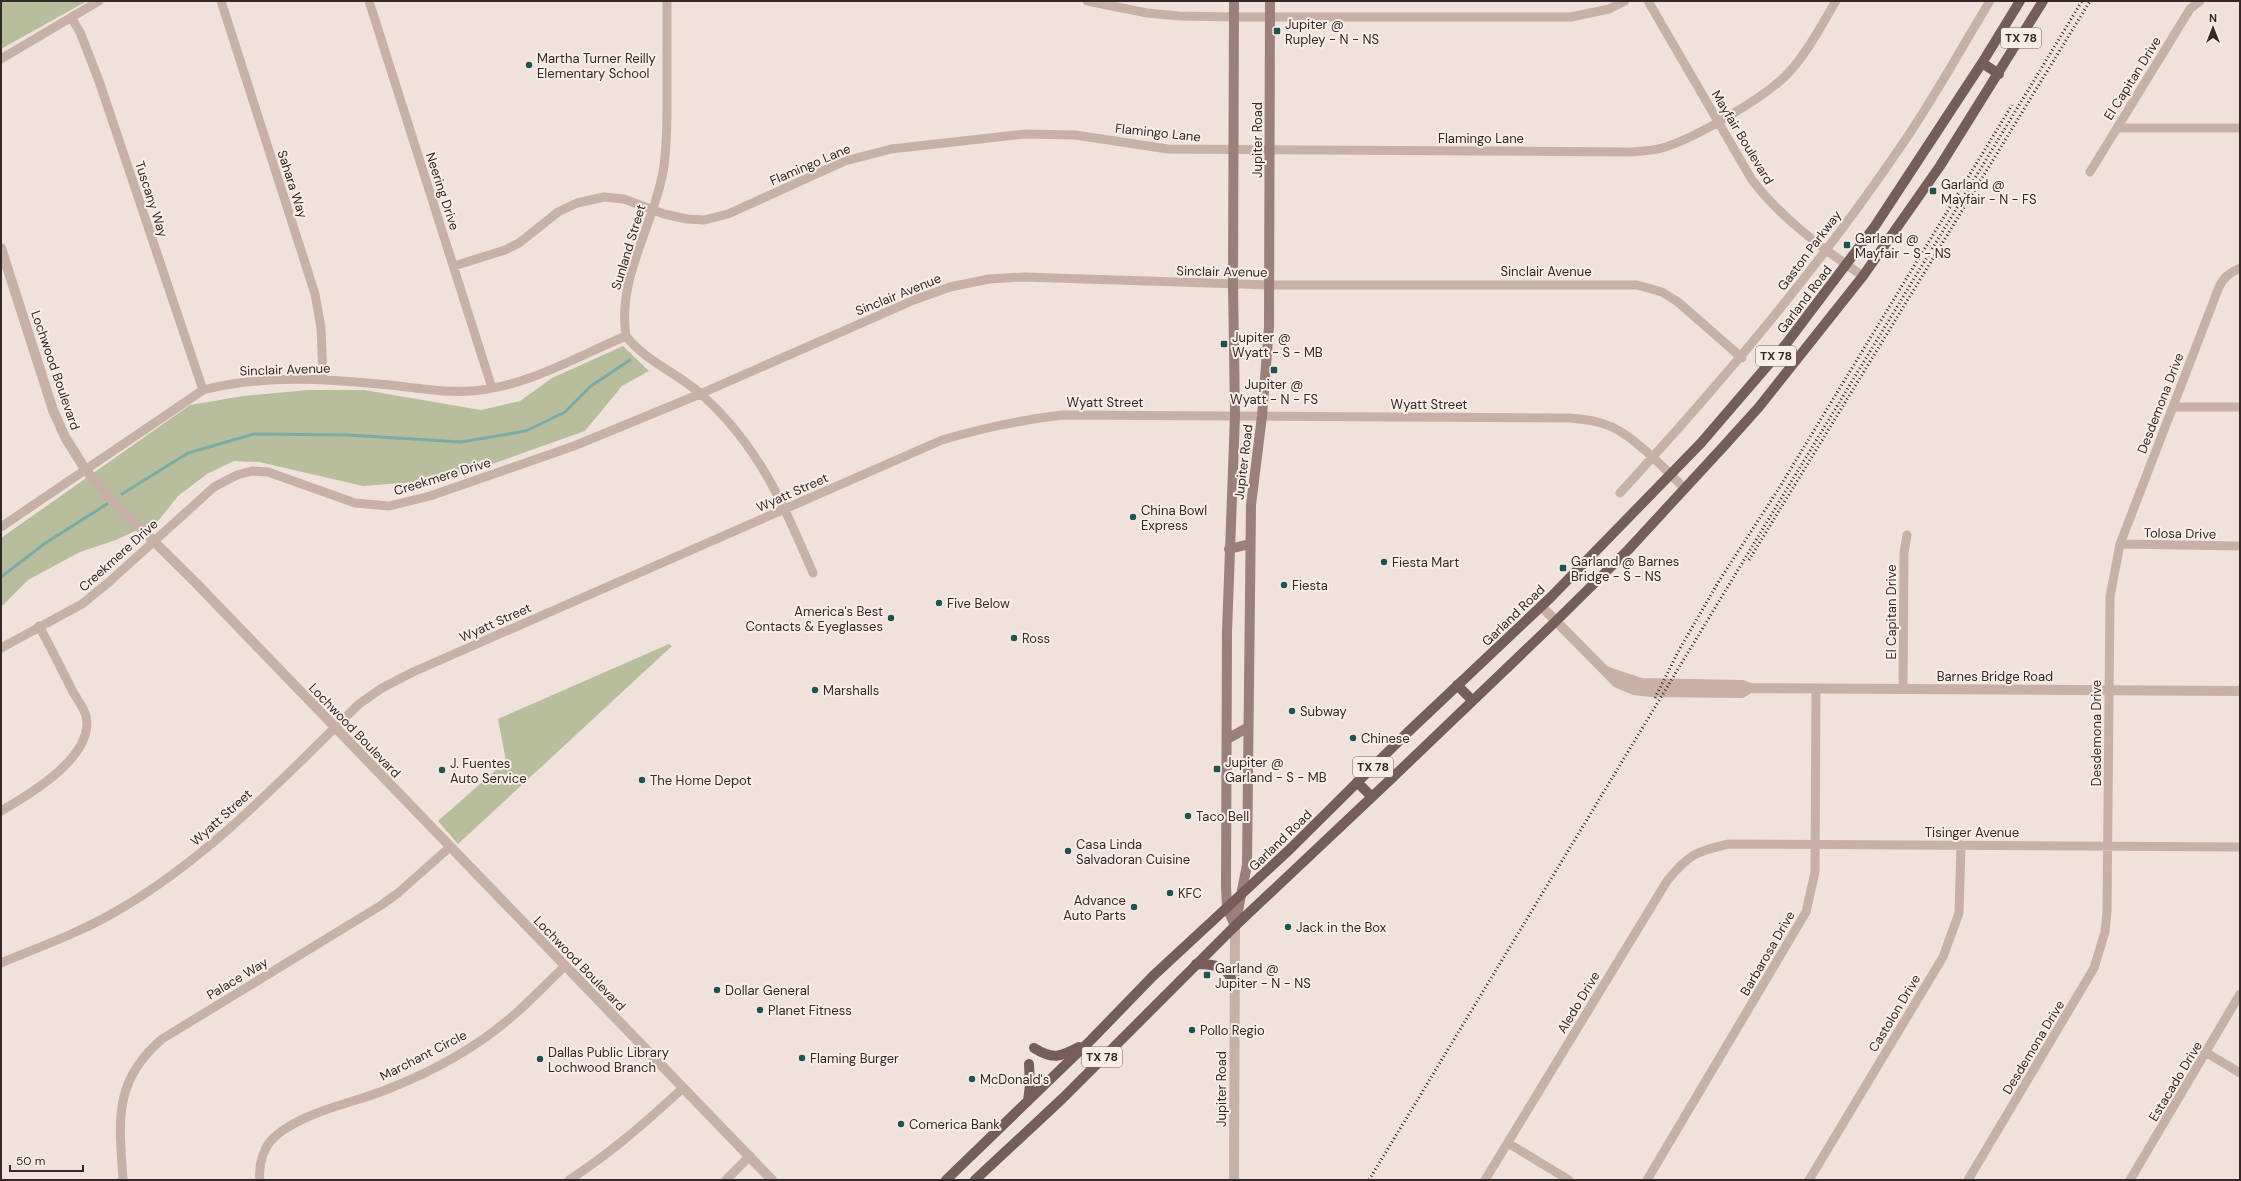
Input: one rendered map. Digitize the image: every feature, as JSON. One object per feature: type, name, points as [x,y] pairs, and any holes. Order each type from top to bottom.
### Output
[{"type":"main road","name":"Jupiter Road","points":[[1234,1],[1233,284],[1235,415],[1229,549],[1227,739],[1227,906],[1234,926]]},
{"type":"main road","name":"Jupiter Road","points":[[1234,926],[1242,892],[1246,865],[1251,499],[1262,416],[1269,327],[1270,1]]},
{"type":"main road","name":"Garland Road","points":[[946,1180],[1091,1040],[1153,976],[1289,850],[1457,685],[1542,606],[1671,475],[1753,384],[1786,344],[1875,226],[1982,63],[2020,1]]},
{"type":"main road","name":"TX 78","points":[[975,1180],[1063,1098],[1234,926],[1372,798],[1472,700],[1556,621],[1628,550],[1685,489],[1759,407],[1863,276],[1940,166],[1999,74],[2043,1]]},
{"type":"main road","points":[[1982,63],[1999,74]]},
{"type":"main road","points":[[1229,549],[1250,544]]},
{"type":"main road","points":[[1457,685],[1472,700]]},
{"type":"main road","points":[[1227,739],[1247,728]]},
{"type":"main road","points":[[1357,782],[1372,798]]},
{"type":"main road","points":[[1196,964],[1211,964],[1223,968],[1231,976],[1233,984]]},
{"type":"main road","points":[[1034,1048],[1047,1056],[1055,1057],[1065,1054],[1091,1040]]},
{"type":"main road","points":[[1028,1101],[1030,1085],[1029,1064]]},
{"type":"street","points":[[1,60],[100,1]]},
{"type":"street","name":"Sahara Way","points":[[221,1],[315,294],[321,328],[323,379]]},
{"type":"street","name":"Neering Drive","points":[[369,1],[492,388]]},
{"type":"street","name":"Sunland Street","points":[[626,336],[625,302],[630,279],[642,236],[653,208],[666,155],[667,1]]},
{"type":"street","points":[[1087,1],[1147,13],[1179,16],[1234,17],[1571,17],[1609,9],[1625,1]]},
{"type":"street","name":"Mayfair Boulevard","points":[[1648,1],[1717,122],[1752,180],[1766,198],[1826,251],[1863,276]]},
{"type":"street","name":"Flamingo Lane","points":[[454,266],[505,250],[519,243],[558,212],[577,203],[604,197],[624,199],[653,208],[664,214],[687,220],[704,220],[728,214],[845,161],[891,148],[1025,134],[1075,135],[1146,147],[1270,151],[1632,152],[1661,148],[1685,139],[1717,122],[1769,90],[1791,71],[1836,1]]},
{"type":"street","name":"Gaston Parkway","points":[[1620,493],[1742,358],[1826,251],[1900,148],[1990,1]]},
{"type":"street","name":"El Capitan Drive","points":[[2090,172],[2190,9],[2200,1]]},
{"type":"street","name":"Tuscany Way","points":[[72,18],[80,32],[97,73],[203,390]]},
{"type":"street","points":[[2117,128],[2240,128]]},
{"type":"street","name":"Lochwood Boulevard","points":[[1,248],[53,410],[65,437],[84,469],[772,1180]]},
{"type":"street","name":"Desdemona Drive","points":[[1968,1180],[2094,968],[2105,932],[2109,846],[2110,597],[2120,544],[2219,288],[2223,279],[2230,272],[2240,268]]},
{"type":"street","name":"Sinclair Avenue","points":[[700,394],[914,300],[950,287],[989,279],[1063,277],[1155,282],[1270,285],[1638,285],[1662,292],[1678,302],[1742,358]]},
{"type":"street","points":[[626,336],[643,355],[672,372],[727,418],[768,475],[814,573]]},
{"type":"street","name":"Sinclair Avenue","points":[[1,527],[84,469],[203,390],[218,386],[263,381],[323,379],[452,391],[492,388],[525,380],[626,336]]},
{"type":"street","name":"Creekmere Drive","points":[[1,648],[82,604],[109,582],[214,487],[237,475],[252,471],[268,472],[356,503],[389,506],[430,496],[567,448],[700,394]]},
{"type":"street","points":[[2173,407],[2240,407]]},
{"type":"street","name":"Wyatt Street","points":[[1,963],[63,938],[115,912],[190,862],[226,832],[359,704],[382,688],[413,672],[942,440],[974,430],[1016,421],[1062,415],[1570,418],[1594,420],[1613,427],[1652,458],[1685,489]]},
{"type":"street","name":"El Capitan Drive","points":[[1903,689],[1904,553],[1907,535]]},
{"type":"street","name":"Tolosa Drive","points":[[2120,544],[2240,546]]},
{"type":"street","name":"Barnes Bridge Road","points":[[1542,606],[1617,683],[1634,690],[1651,692],[1742,693],[1750,688],[2240,691]]},
{"type":"street","points":[[1,811],[33,790],[74,758],[82,747],[85,734],[86,716],[39,626]]},
{"type":"street","name":"Barbarosa Drive","points":[[1647,1180],[1806,912],[1815,872],[1816,688]]},
{"type":"street","name":"Tisinger Avenue","points":[[1704,849],[1729,844],[2240,847]]},
{"type":"street","name":"Castolon Drive","points":[[1809,1180],[1943,957],[1959,913],[1961,845]]},
{"type":"street","name":"Palace Way","points":[[123,1180],[120,1130],[124,1096],[132,1073],[145,1054],[162,1039],[380,906],[398,893],[450,847]]},
{"type":"street","name":"Aledo Drive","points":[[1485,1180],[1667,881],[1684,860],[1704,849]]},
{"type":"street","name":"Jupiter Road","points":[[1234,926],[1234,1180]]},
{"type":"street","name":"Marchant Circle","points":[[260,1180],[260,1164],[266,1148],[276,1135],[304,1119],[392,1088],[452,1058],[506,1022],[565,966]]},
{"type":"street","name":"Estacado Drive","points":[[2130,1180],[2207,1053],[2240,994]]},
{"type":"street","points":[[2207,1053],[2240,1073]]},
{"type":"street","points":[[569,1180],[596,1163],[624,1141],[683,1088]]},
{"type":"street","points":[[1508,1142],[1569,1180]]},
{"type":"street","points":[[726,1180],[750,1156]]},
{"type":"green space","points":[[1,1],[87,1],[1,49]]},
{"type":"green space","points":[[623,346],[649,371],[622,386],[585,431],[478,469],[427,481],[363,486],[259,462],[234,461],[207,474],[178,496],[159,520],[116,540],[80,552],[28,580],[1,607],[1,538],[190,405],[243,396],[307,390],[364,390],[481,410],[520,401],[552,378]]},
{"type":"green space","points":[[669,644],[672,646],[458,844],[438,821],[506,761],[498,719]]},
{"type":"waterway","points":[[122,494],[188,453],[254,434],[348,435],[461,442],[526,431],[565,412],[591,386],[630,360]]},
{"type":"waterway","points":[[1,577],[44,544],[107,504]]},
{"type":"railway","points":[[1369,1180],[2082,1]]},
{"type":"railway","points":[[1749,560],[2090,1]]},
{"type":"railway","points":[[1655,698],[1679,650],[1719,581],[1776,493],[2012,105]]},
{"type":"place","name":"Jupiter @ Rupley - N - NS","points":[[1277,31]]},
{"type":"place","name":"Martha Turner Reilly Elementary School","points":[[529,65]]},
{"type":"place","name":"Garland @ Mayfair - N - FS","points":[[1933,191]]},
{"type":"place","name":"Garland @ Mayfair - S - NS","points":[[1847,245]]},
{"type":"place","name":"Jupiter @ Wyatt - S - MB","points":[[1224,344]]},
{"type":"place","name":"Jupiter @ Wyatt - N - FS","points":[[1274,370]]},
{"type":"place","name":"China Bowl Express","points":[[1133,517]]},
{"type":"place","name":"Fiesta Mart","points":[[1384,562]]},
{"type":"place","name":"Garland @ Barnes Bridge - S - NS","points":[[1563,568]]},
{"type":"place","name":"Fiesta","points":[[1284,585]]},
{"type":"place","name":"Five Below","points":[[939,603]]},
{"type":"place","name":"America's Best Contacts & Eyeglasses","points":[[891,618]]},
{"type":"place","name":"Ross","points":[[1014,638]]},
{"type":"place","name":"Marshalls","points":[[815,690]]},
{"type":"place","name":"Subway","points":[[1292,711]]},
{"type":"place","name":"Chinese","points":[[1353,738]]},
{"type":"place","name":"Jupiter @ Garland - S - MB","points":[[1217,769]]},
{"type":"place","name":"J. Fuentes Auto Service","points":[[442,770]]},
{"type":"place","name":"The Home Depot","points":[[642,780]]},
{"type":"place","name":"Taco Bell","points":[[1188,816]]},
{"type":"place","name":"Casa Linda Salvadoran Cuisine","points":[[1068,851]]},
{"type":"place","name":"KFC","points":[[1170,893]]},
{"type":"place","name":"Advance Auto Parts","points":[[1134,907]]},
{"type":"place","name":"Jack in the Box","points":[[1288,927]]},
{"type":"place","name":"Garland @ Jupiter - N - NS","points":[[1207,975]]},
{"type":"place","name":"Dollar General","points":[[717,990]]},
{"type":"place","name":"Planet Fitness","points":[[760,1010]]},
{"type":"place","name":"Pollo Regio","points":[[1192,1030]]},
{"type":"place","name":"Flaming Burger","points":[[802,1058]]},
{"type":"place","name":"Dallas Public Library Lochwood Branch","points":[[540,1059]]},
{"type":"place","name":"McDonald's","points":[[972,1079]]},
{"type":"place","name":"Comerica Bank","points":[[901,1124]]}]
